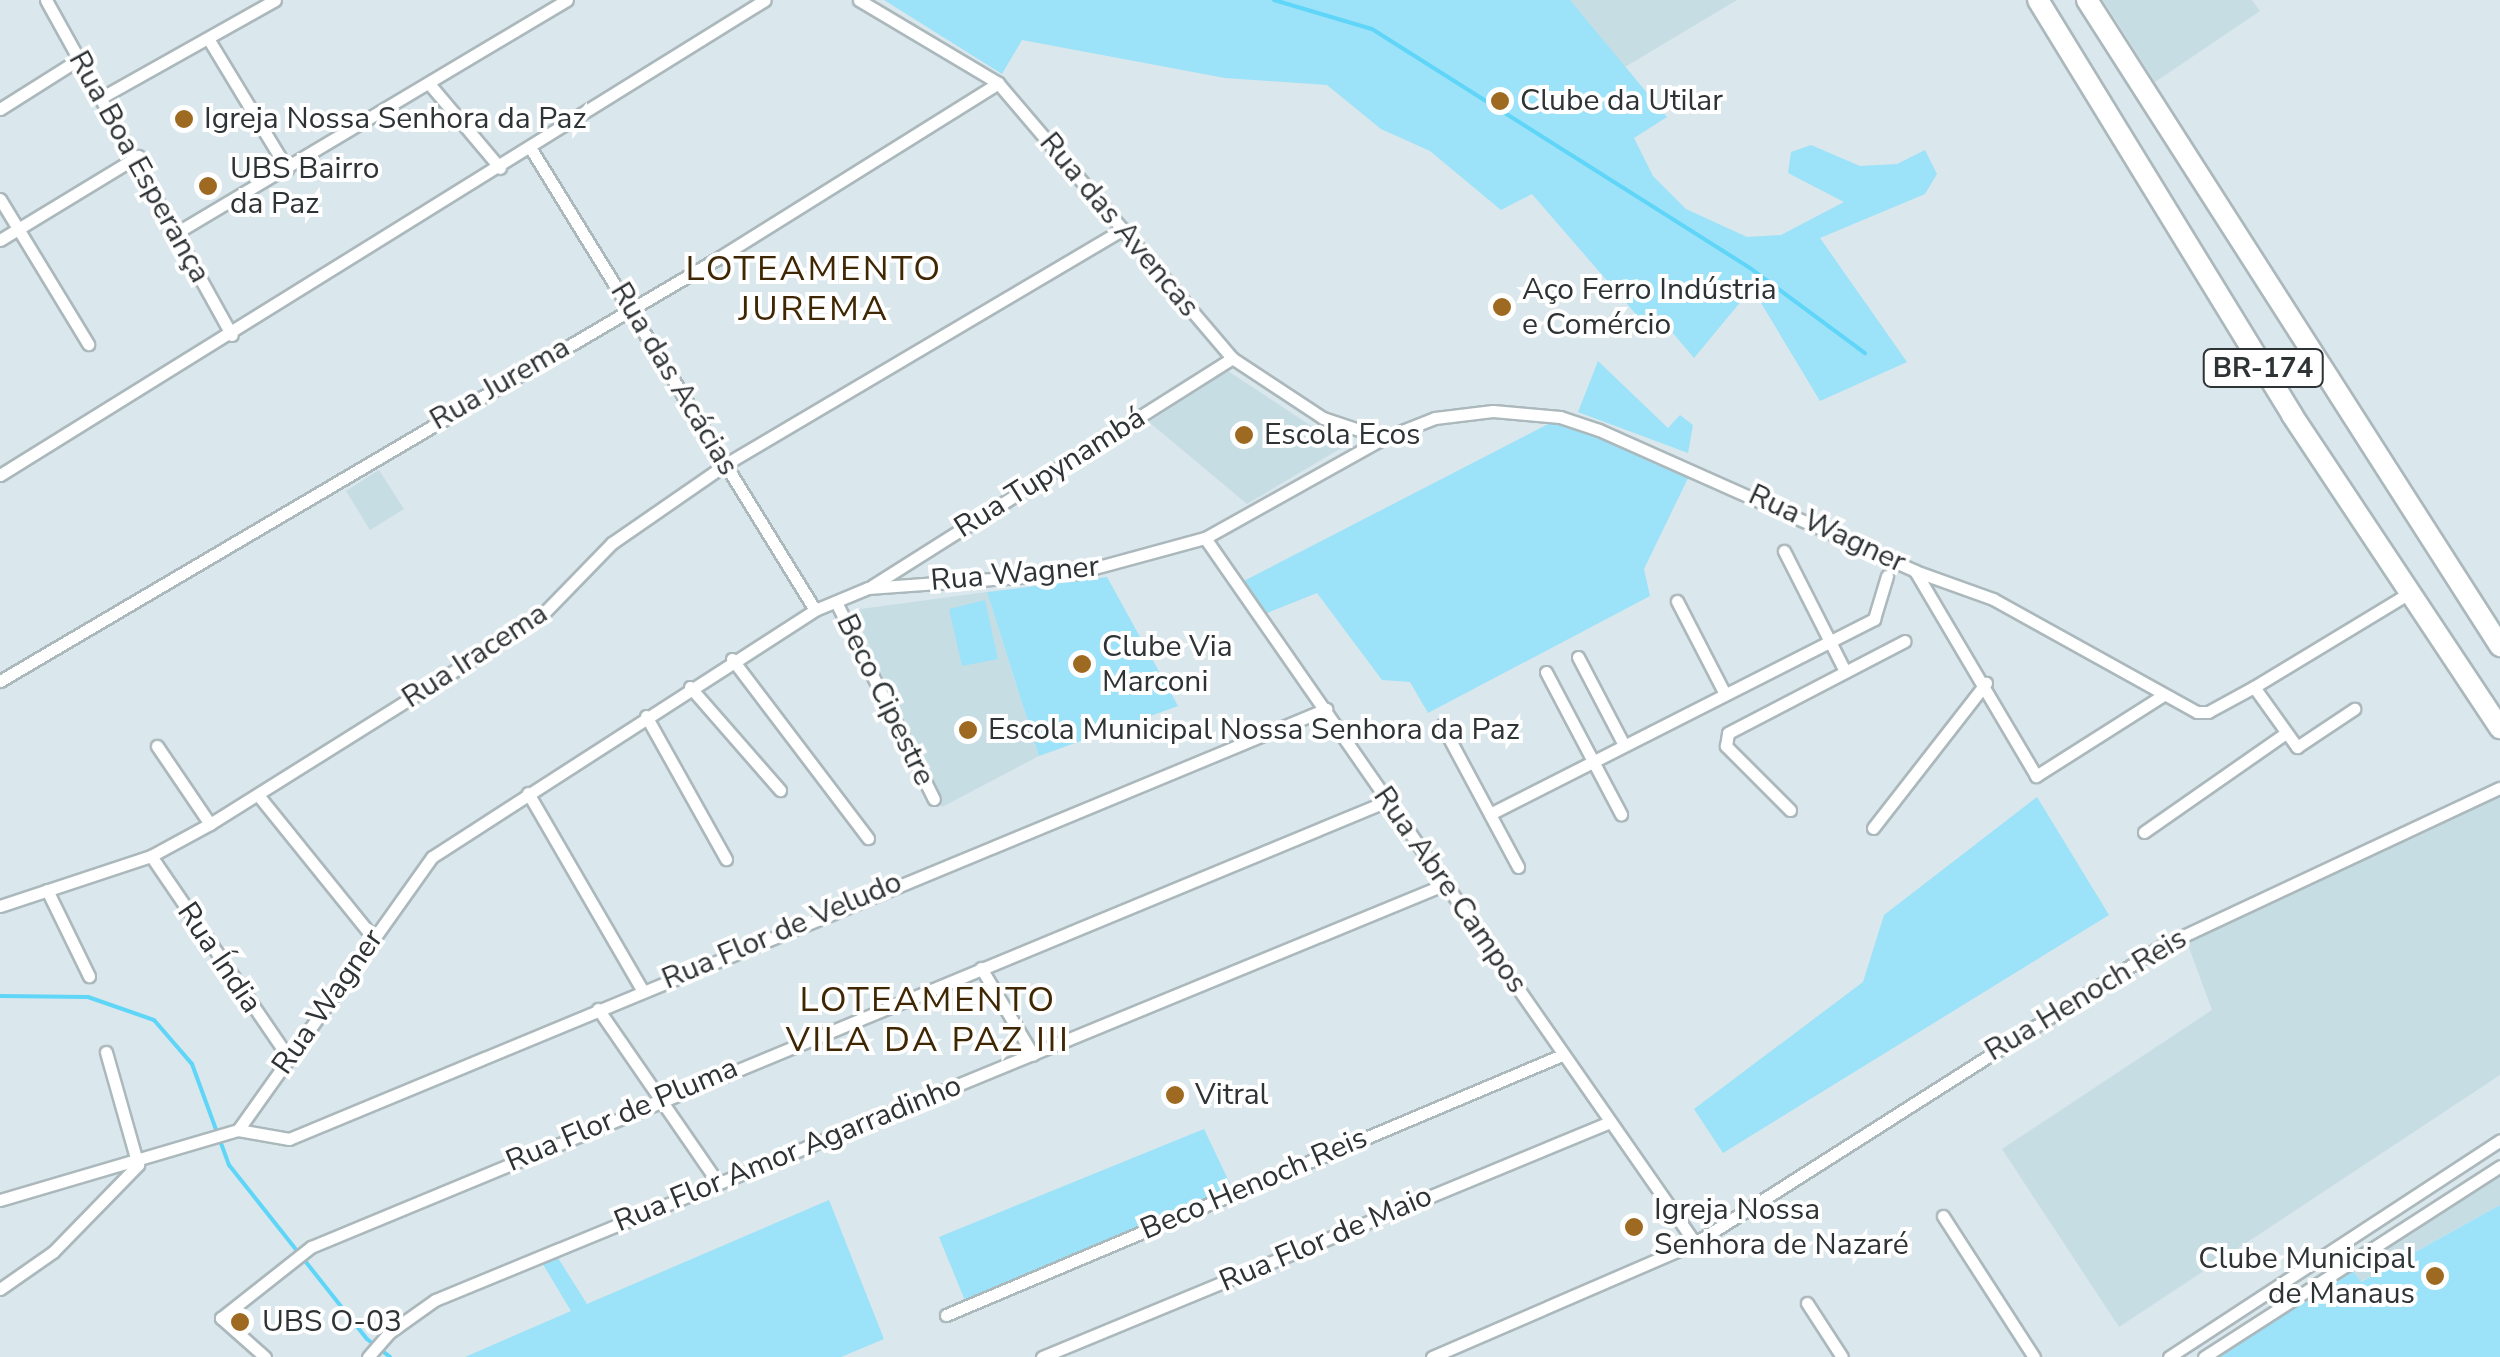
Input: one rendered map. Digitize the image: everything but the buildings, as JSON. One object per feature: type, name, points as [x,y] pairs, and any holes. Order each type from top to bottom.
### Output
[{"type":"highway","name":"BR-174","points":[[2038,0],[2292,415],[2500,728]]},
{"type":"highway","name":"BR-174","points":[[2087,0],[2500,646]]},
{"type":"street","name":"Rua Boa Esperança","points":[[46,0],[138,156],[232,334]]},
{"type":"street","points":[[104,96],[210,40],[274,0]]},
{"type":"street","points":[[176,232],[431,86],[566,0]]},
{"type":"street","points":[[0,475],[766,0]]},
{"type":"street","name":"Rua das Avencas","points":[[859,0],[998,83],[1232,358],[1324,418],[1384,438]]},
{"type":"street","points":[[210,40],[287,169]]},
{"type":"street","points":[[0,109],[80,59]]},
{"type":"street","name":"Rua Jurema","points":[[0,681],[632,308],[998,83]]},
{"type":"street","points":[[431,86],[500,168]]},
{"type":"street","name":"Rua das Acácias","points":[[531,149],[814,610]]},
{"type":"street","points":[[0,240],[138,156]]},
{"type":"street","points":[[0,199],[88,344]]},
{"type":"street","name":"Rua Iracema","points":[[0,906],[150,856],[210,824],[541,616],[612,542],[726,464],[1123,230]]},
{"type":"street","name":"Rua Tupynambá","points":[[868,588],[1232,358]]},
{"type":"street","name":"Rua Wagner","points":[[234,1131],[432,857],[732,659],[814,610],[868,588],[1076,572],[1204,538],[1384,438],[1435,418],[1494,411],[1560,417],[1709,474],[1915,571],[1993,599],[2162,696],[2208,712],[2410,593]]},
{"type":"street","name":"Rua Abre Campos","points":[[1204,538],[1695,1243]]},
{"type":"street","points":[[1784,552],[1845,672]]},
{"type":"street","points":[[1915,571],[1986,683],[2036,776],[2162,696]]},
{"type":"street","points":[[1490,814],[1874,619],[1887,576]]},
{"type":"street","points":[[1676,601],[1726,694]]},
{"type":"street","name":"Beco Cipestre","points":[[836,602],[934,799]]},
{"type":"street","points":[[1790,810],[1725,739],[1905,641]]},
{"type":"street","points":[[1578,657],[1624,745]]},
{"type":"street","points":[[732,659],[868,838]]},
{"type":"street","points":[[1546,672],[1620,814]]},
{"type":"street","points":[[1873,828],[1986,683]]},
{"type":"street","points":[[690,687],[780,790]]},
{"type":"street","points":[[2254,687],[2297,747],[2354,709]]},
{"type":"street","name":"Rua Flor de Veludo","points":[[234,1131],[288,1139],[1326,709]]},
{"type":"street","points":[[646,716],[726,859]]},
{"type":"street","points":[[1442,725],[1518,867]]},
{"type":"street","points":[[2144,832],[2286,733]]},
{"type":"street","points":[[157,746],[210,824]]},
{"type":"street","name":"Rua Henoch Reis","points":[[1432,1357],[1695,1243],[2160,947],[2500,788]]},
{"type":"street","points":[[528,794],[643,991]]},
{"type":"street","points":[[258,795],[374,939]]},
{"type":"street","name":"Rua Flor de Pluma","points":[[265,1357],[226,1330],[224,1314],[311,1247],[660,1098],[1387,802]]},
{"type":"street","name":"Rua Índia","points":[[150,856],[289,1058]]},
{"type":"street","name":"Rua Flor Amor Agarradinho","points":[[368,1356],[390,1332],[435,1300],[1446,884]]},
{"type":"street","points":[[47,890],[89,976]]},
{"type":"street","points":[[981,968],[1033,1055]]},
{"type":"street","points":[[598,1009],[718,1183]]},
{"type":"street","points":[[106,1052],[138,1164]]},
{"type":"street","name":"Beco Henoch Reis","points":[[946,1315],[1562,1055]]},
{"type":"street","name":"Rua Flor de Maio","points":[[1042,1357],[1610,1122]]},
{"type":"street","points":[[0,1200],[138,1164],[234,1131]]},
{"type":"street","points":[[2168,1357],[2500,1140]]},
{"type":"street","points":[[0,1289],[68,1238],[138,1164]]},
{"type":"street","points":[[2204,1357],[2500,1166]]},
{"type":"street","points":[[2412,1198],[2423,1215]]},
{"type":"street","points":[[1943,1216],[2034,1357]]},
{"type":"street","points":[[2266,1293],[2277,1310]]},
{"type":"street","points":[[1806,1303],[1842,1357]]},
{"type":"shaded area","name":"Clube da Utilar","points":[[884,0],[1570,0],[1667,117],[1634,138],[1653,176],[1686,209],[1747,237],[1781,235],[1844,202],[1788,173],[1791,152],[1811,145],[1860,166],[1897,164],[1925,150],[1937,174],[1925,194],[1820,238],[1907,362],[1820,401],[1752,288],[1694,358],[1656,313],[1641,320],[1532,194],[1501,210],[1430,151],[1381,129],[1327,85],[1225,78],[1022,40],[1002,74]]},
{"type":"shaded area","points":[[1570,0],[1737,0],[1625,67]]},
{"type":"shaded area","points":[[2103,0],[2252,0],[2260,11],[2155,82]]},
{"type":"shaded area","points":[[1598,361],[1668,428],[1680,415],[1693,425],[1688,453],[1578,412]]},
{"type":"shaded area","name":"Escola Ecos","points":[[1228,371],[1343,447],[1247,504],[1149,422]]},
{"type":"shaded area","points":[[1552,422],[1587,427],[1690,474],[1644,569],[1650,596],[1428,713],[1410,682],[1382,680],[1317,593],[1267,613],[1240,583]]},
{"type":"shaded area","points":[[379,470],[404,509],[370,530],[346,491]]},
{"type":"shaded area","name":"Clube Via Marconi","points":[[1107,577],[1178,706],[1039,756],[987,592]]},
{"type":"shaded area","points":[[987,592],[1039,756],[942,807],[853,610]]},
{"type":"shaded area","points":[[985,600],[998,659],[962,666],[949,609]]},
{"type":"shaded area","points":[[2500,794],[2500,1075],[2119,1327],[2002,1149],[2212,1010],[2187,942]]},
{"type":"shaded area","points":[[2037,797],[2109,915],[1723,1153],[1694,1109],[1863,982],[1884,915]]},
{"type":"shaded area","points":[[1204,1129],[1233,1190],[966,1303],[939,1237]]},
{"type":"shaded area","points":[[2500,1170],[2500,1205],[2360,1282],[2352,1270]]},
{"type":"shaded area","points":[[829,1200],[884,1339],[841,1357],[465,1357],[571,1311],[538,1256],[553,1250],[587,1304]]},
{"type":"shaded area","name":"Clube Municipal de Manaus","points":[[2500,1205],[2500,1357],[2220,1357],[2352,1270],[2361,1282]]},
{"type":"waterway","points":[[1274,0],[1372,29],[1750,268],[1865,353]]},
{"type":"waterway","points":[[0,996],[88,997],[154,1020],[192,1064],[229,1165],[367,1339],[390,1357]]},
{"type":"place","name":"Clube da Utilar","points":[[1500,101]]},
{"type":"place","name":"Igreja Nossa Senhora da Paz","points":[[184,119]]},
{"type":"place","name":"UBS Bairro da Paz","points":[[208,186]]},
{"type":"place","name":"Aço Ferro Indústria e Comércio","points":[[1502,307]]},
{"type":"place","name":"Escola Ecos","points":[[1244,435]]},
{"type":"place","name":"Clube Via Marconi","points":[[1082,664]]},
{"type":"place","name":"Escola Municipal Nossa Senhora da Paz","points":[[968,730]]},
{"type":"place","name":"Vitral","points":[[1175,1095]]},
{"type":"place","name":"Igreja Nossa Senhora de Nazaré","points":[[1634,1227]]},
{"type":"place","name":"Clube Municipal de Manaus","points":[[2435,1276]]},
{"type":"place","name":"UBS O-03","points":[[240,1322]]},
{"type":"district","name":"LOTEAMENTO JUREMA","points":[[814,289]]},
{"type":"district","name":"LOTEAMENTO VILA DA PAZ III","points":[[928,1020]]}]
